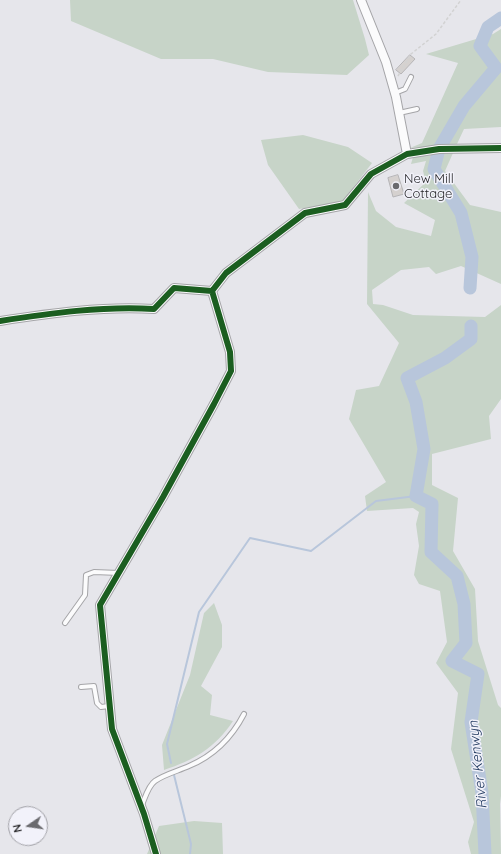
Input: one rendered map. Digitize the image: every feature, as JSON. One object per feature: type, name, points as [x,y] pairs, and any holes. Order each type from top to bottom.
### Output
[{"type":"street","points":[[361,0],[386,62],[393,84],[407,154]]},
{"type":"street","points":[[212,291],[226,273],[305,213],[345,206],[371,174],[407,154],[439,149],[498,148],[501,155]]},
{"type":"street","points":[[0,322],[63,311],[136,308],[154,309],[174,288],[212,291]]},
{"type":"street","points":[[156,854],[142,808],[112,729],[100,605],[163,497],[231,371],[230,352],[212,291]]},
{"type":"lane","points":[[395,93],[405,88],[411,77]]},
{"type":"lane","points":[[399,113],[417,109]]},
{"type":"lane","points":[[65,623],[85,595],[86,575],[94,572],[119,573]]},
{"type":"lane","points":[[81,687],[94,686],[97,703],[101,707],[109,706]]},
{"type":"lane","points":[[142,808],[148,792],[154,782],[208,756],[226,741],[236,729],[244,714]]},
{"type":"path","points":[[393,84],[411,54],[436,34],[462,0]]},
{"type":"shaded area","points":[[70,0],[353,0],[369,55],[347,75],[268,72],[213,59],[161,59],[71,21]]},
{"type":"shaded area","points":[[501,29],[501,127],[464,129],[457,144],[410,148],[422,143],[458,63],[426,54],[493,34]]},
{"type":"shaded area","points":[[303,135],[348,147],[372,163],[342,202],[299,209],[268,165],[261,140]]},
{"type":"shaded area","points":[[453,153],[445,171],[470,205],[501,212],[501,284],[461,266],[436,274],[429,267],[401,270],[372,290],[373,304],[383,305],[413,315],[485,317],[501,305],[501,399],[489,416],[491,439],[432,454],[432,485],[458,498],[453,551],[475,589],[478,641],[498,705],[501,708],[501,854],[471,854],[468,842],[474,822],[451,749],[458,693],[436,663],[447,642],[440,591],[419,584],[414,575],[419,546],[416,524],[419,512],[413,508],[367,511],[365,496],[386,482],[349,419],[356,390],[379,386],[399,343],[367,304],[368,192],[376,211],[396,227],[431,236],[435,220],[404,203],[426,182],[423,171],[426,161],[411,164],[413,157]]},
{"type":"shaded area","points":[[214,603],[222,625],[222,647],[201,686],[212,695],[210,715],[233,721],[219,739],[203,752],[185,762],[164,770],[162,745],[190,675],[204,613]]},
{"type":"shaded area","points":[[194,821],[222,823],[223,854],[147,854],[159,826]]},
{"type":"building","points":[[410,55],[415,59],[401,74],[396,70]]},
{"type":"building","name":"New Mill Cottage","points":[[398,175],[404,194],[393,197],[388,178]]},
{"type":"waterway","name":"River Kenwyn","points":[[470,288],[472,257],[461,213],[434,169],[439,149],[464,106],[496,68],[480,46],[488,27],[501,18]]},
{"type":"waterway","name":"River Kenwyn","points":[[471,326],[471,339],[445,358],[407,378],[416,402],[424,449],[416,496],[432,504],[431,552],[457,576],[464,604],[466,643],[452,661],[478,674],[471,722],[482,793],[485,854]]},
{"type":"waterway","points":[[171,763],[167,744],[199,612],[250,538],[311,551],[376,501],[416,496]]},
{"type":"waterway","points":[[174,775],[191,844],[190,854]]},
{"type":"cycle path","points":[[212,291],[226,273],[305,213],[345,205],[371,174],[407,154],[439,149],[501,148]]},
{"type":"cycle path","points":[[0,321],[96,309],[154,309],[174,288],[212,291]]},
{"type":"cycle path","points":[[156,854],[144,814],[112,729],[100,605],[163,497],[231,371],[230,352],[212,291]]},
{"type":"place","name":"New Mill Cottage","points":[[396,186]]}]
